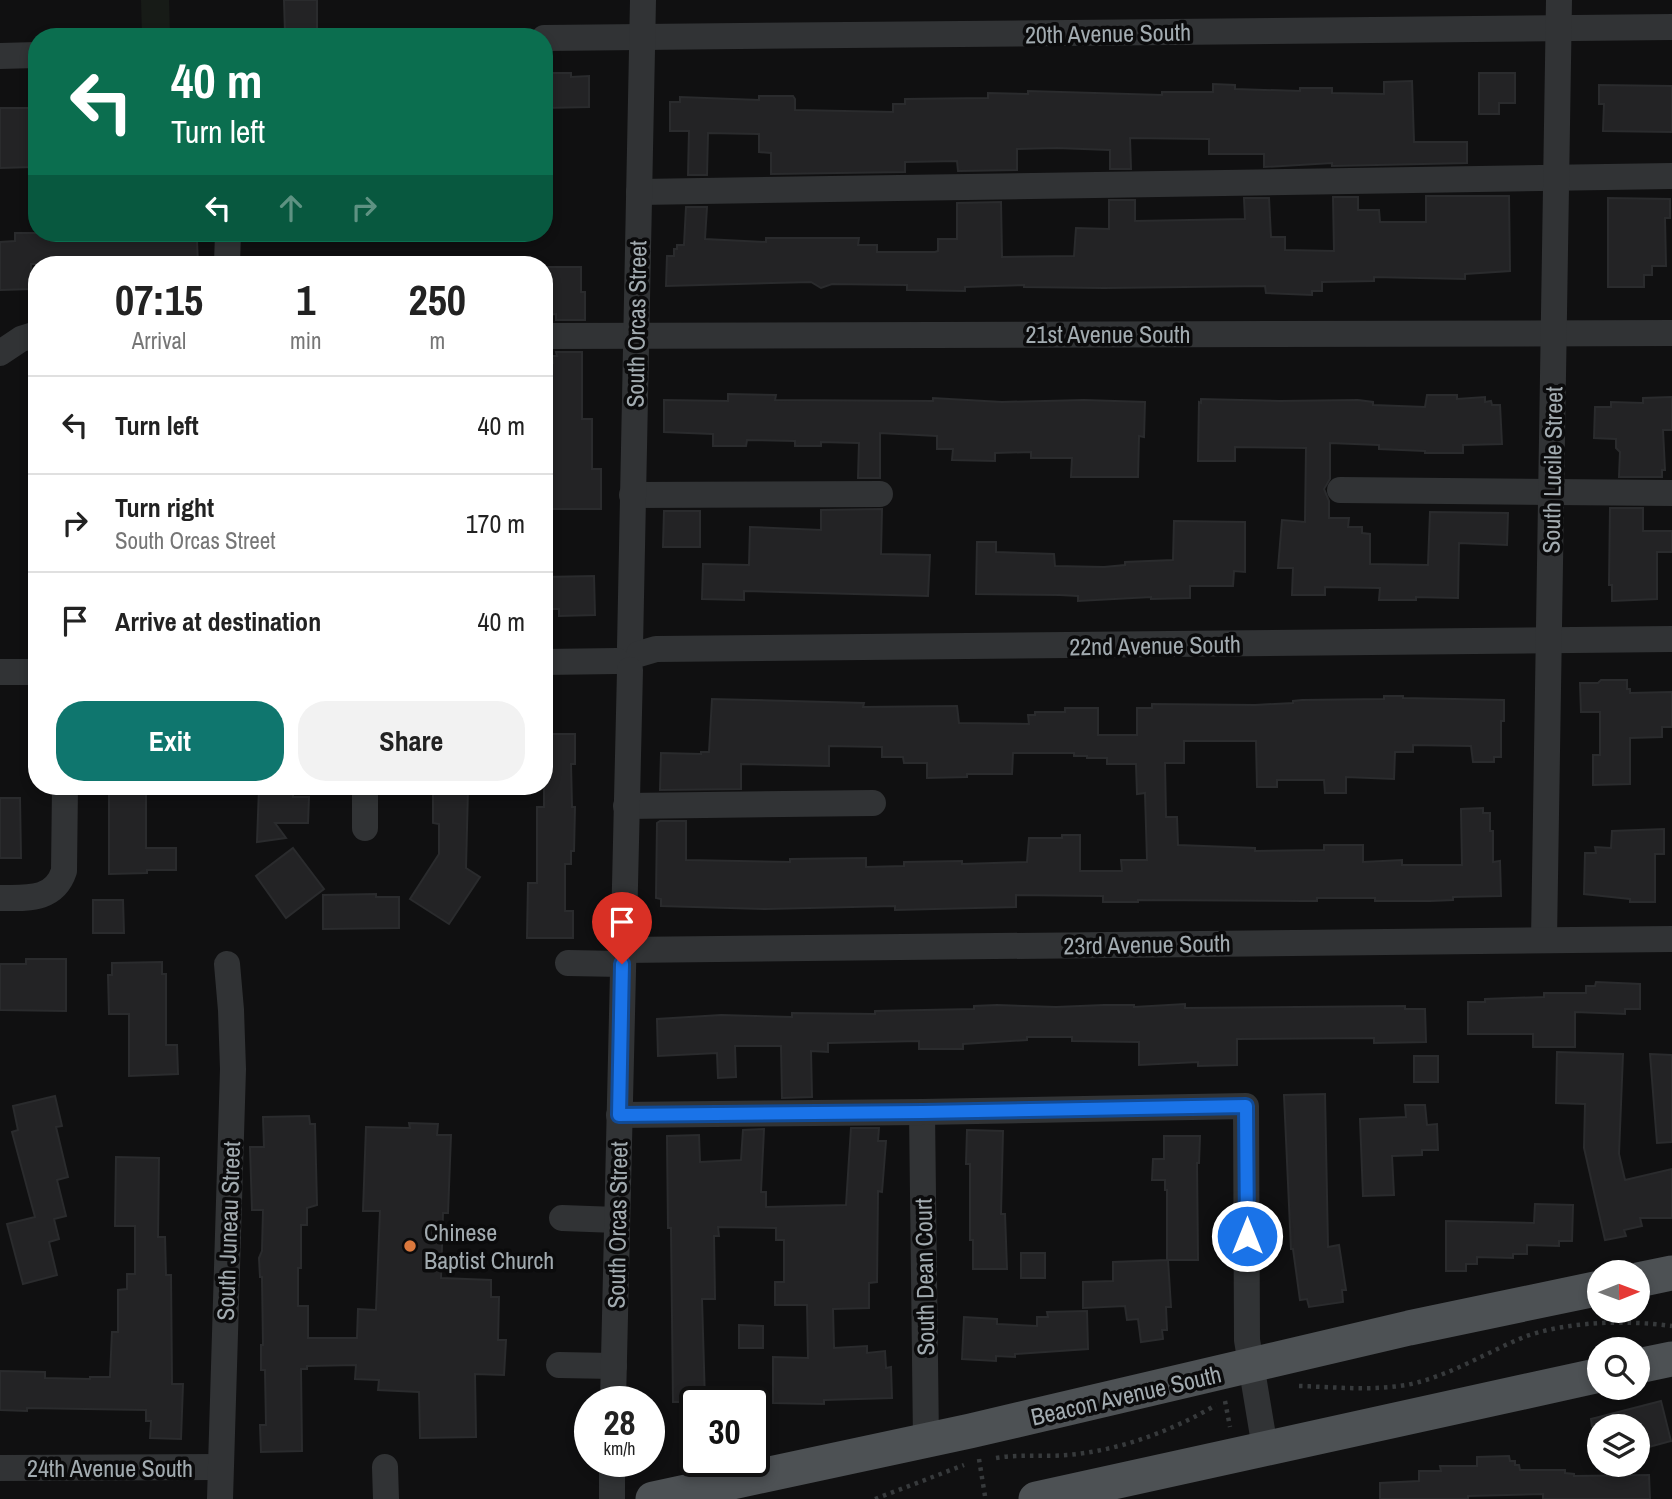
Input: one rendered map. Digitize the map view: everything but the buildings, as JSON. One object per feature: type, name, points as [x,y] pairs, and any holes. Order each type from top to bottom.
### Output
[{"type":"main road","points":[[1650,1278],[1672,1273]]},
{"type":"main road","name":"Beacon Avenue South","points":[[653,1499],[926,1441],[1409,1328],[1587,1291]]},
{"type":"main road","points":[[1650,1364],[1672,1359]]},
{"type":"main road","points":[[1036,1499],[1249,1444],[1587,1378]]},
{"type":"street","name":"South Orcas Street","points":[[613,1386],[643,0]]},
{"type":"street","name":"South Lucile Street","points":[[1544,940],[1559,0]]},
{"type":"street","name":"20th Avenue South","points":[[553,38],[1672,27]]},
{"type":"street","points":[[0,56],[28,55]]},
{"type":"street","points":[[639,192],[1672,176]]},
{"type":"street","name":"21st Avenue South","points":[[553,336],[1672,333]]},
{"type":"street","points":[[0,354],[28,337]]},
{"type":"street","points":[[1340,490],[1672,493]]},
{"type":"street","points":[[632,495],[880,494]]},
{"type":"street","name":"22nd Avenue South","points":[[553,662],[629,658],[656,649],[1672,639]]},
{"type":"street","points":[[0,672],[28,671]]},
{"type":"street","points":[[0,898],[41,896],[53,890],[61,880],[64,871],[65,795]]},
{"type":"street","points":[[365,795],[365,828]]},
{"type":"street","points":[[626,806],[873,803]]},
{"type":"street","name":"23rd Avenue South","points":[[568,963],[622,957],[1672,939]]},
{"type":"street","name":"South Juneau Street","points":[[220,1499],[233,1069],[233,1031],[227,964]]},
{"type":"street","points":[[619,1115],[1246,1106],[1247,1340],[1252,1365],[1249,1444]]},
{"type":"street","name":"South Dean Court","points":[[922,1112],[926,1441]]},
{"type":"street","points":[[562,1218],[617,1220]]},
{"type":"street","points":[[559,1364],[614,1366]]},
{"type":"street","points":[[385,1467],[386,1499]]},
{"type":"street","name":"24th Avenue South","points":[[0,1468],[220,1468]]},
{"type":"street","points":[[612,1477],[612,1499]]},
{"type":"path","points":[[1287,1385],[1375,1388],[1407,1385],[1436,1377],[1527,1336],[1580,1325],[1633,1321],[1672,1326]]},
{"type":"path","points":[[875,1499],[941,1472],[980,1460],[1109,1450],[1190,1421],[1232,1397]]},
{"type":"path","points":[[1225,1400],[1249,1444]]},
{"type":"path","points":[[976,1451],[980,1460],[985,1496]]},
{"type":"shaded area","points":[[141,0],[169,0],[170,28],[142,28]]},
{"type":"place","name":"Chinese Baptist Church","points":[[410,1246]]},
{"type":"route","points":[[622,964],[619,1115],[1246,1106],[1247,1236]]}]
